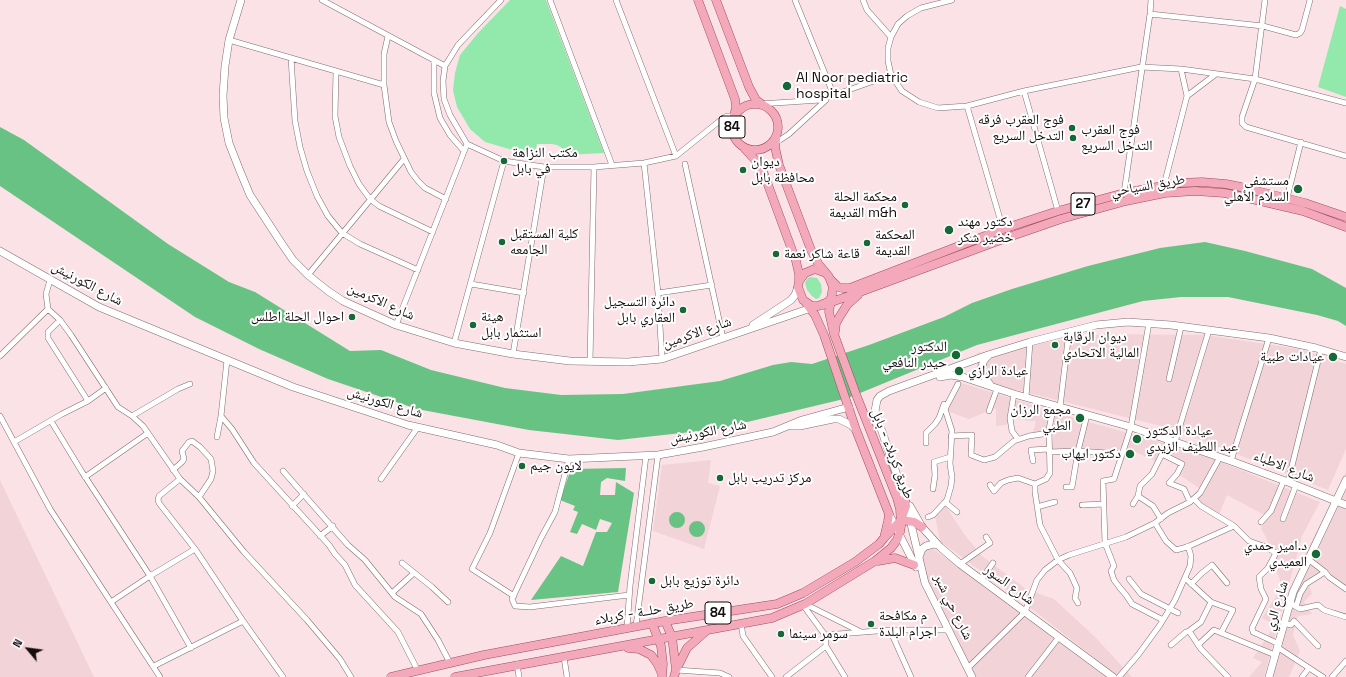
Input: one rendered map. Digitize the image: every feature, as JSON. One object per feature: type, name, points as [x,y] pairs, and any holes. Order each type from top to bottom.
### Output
[{"type":"main road","name":"84","points":[[698,0],[735,99],[736,107],[732,123],[732,132],[735,140],[740,146],[756,151],[764,149],[776,140]]},
{"type":"main road","name":"84","points":[[716,0],[753,96],[761,104],[771,110],[777,118],[778,128],[775,147],[779,165],[811,250],[819,265],[828,276],[833,287],[832,294],[828,302],[818,305]]},
{"type":"main road","name":"84","points":[[734,116],[743,107],[750,104],[761,104]]},
{"type":"main road","name":"84","points":[[745,148],[759,164],[764,174],[796,261],[801,296],[829,312],[837,341]]},
{"type":"main road","name":"طريق السياحي","points":[[828,276],[834,284],[842,288],[857,286],[1003,229],[1036,218],[1124,193],[1164,185],[1202,182],[1226,184],[1323,208],[1346,218]]},
{"type":"main road","points":[[1201,191],[1204,185],[1202,182]]},
{"type":"main road","points":[[1213,192],[1212,188],[1214,183]]},
{"type":"main road","name":"طريق السياحي","points":[[818,305],[866,290],[998,240],[1038,227],[1126,201],[1180,191],[1213,192],[1239,196],[1285,206],[1320,216],[1346,227]]},
{"type":"main road","points":[[1072,207],[1071,212],[1074,216]]},
{"type":"main road","points":[[1036,218],[1039,222],[1038,227]]},
{"type":"main road","points":[[799,284],[805,273],[810,270],[815,269],[828,276]]},
{"type":"main road","points":[[837,341],[835,330],[836,323],[854,298],[866,290]]},
{"type":"main road","name":"84","points":[[818,305],[818,321],[848,403],[856,430],[888,514],[888,522],[884,538]]},
{"type":"main road","name":"طريق كربلاء - بابل","points":[[837,341],[857,397],[897,498],[901,520]]},
{"type":"main road","points":[[888,514],[894,514],[900,509],[905,499]]},
{"type":"main road","points":[[905,499],[906,506],[901,520],[911,521],[922,527]]},
{"type":"main road","name":"84","points":[[899,536],[901,520]]},
{"type":"main road","name":"طريق حلــة - كربلاء","points":[[391,677],[627,624],[652,623],[777,604],[803,593],[855,562],[878,544],[901,520]]},
{"type":"main road","name":"طريق حلــة - كربلاء","points":[[455,677],[475,675],[517,664],[621,647],[772,618],[804,605],[875,561],[891,548],[899,536]]},
{"type":"main road","points":[[875,561],[895,558],[917,561]]},
{"type":"main road","points":[[665,621],[672,637],[675,674]]},
{"type":"main road","points":[[652,623],[659,640],[663,664],[662,676]]},
{"type":"main road","points":[[675,674],[687,648],[707,630]]},
{"type":"main road","points":[[621,647],[639,649],[651,655],[657,663],[662,676]]},
{"type":"street","name":"شارع الاكرمين","points":[[241,0],[229,40],[223,96],[224,118],[229,143],[250,195],[293,260],[308,275],[328,291],[344,301],[396,325],[454,343],[513,354],[590,362],[639,362],[662,359],[818,305]]},
{"type":"street","points":[[322,0],[445,66]]},
{"type":"street","points":[[501,0],[458,46],[445,66],[443,81],[444,99],[450,115],[467,144],[504,161],[544,167],[594,167],[644,163],[676,156],[722,119],[727,116],[734,116]]},
{"type":"street","points":[[550,0],[612,165]]},
{"type":"street","points":[[616,0],[676,156]]},
{"type":"street","points":[[795,0],[831,97]]},
{"type":"street","points":[[863,0],[868,10],[891,37]]},
{"type":"street","points":[[952,0],[928,3],[907,16],[898,24],[891,37],[888,48],[888,61],[892,75],[902,91],[919,102],[938,108],[967,106],[1024,91],[1141,67],[1181,69],[1255,79],[1346,103]]},
{"type":"street","points":[[1124,193],[1151,0]]},
{"type":"street","points":[[1265,0],[1255,79],[1242,117],[1242,123],[1246,127],[1346,156]]},
{"type":"street","points":[[1150,14],[1262,26],[1296,34],[1300,33],[1302,30],[1310,0]]},
{"type":"street","points":[[388,36],[384,54],[384,85],[389,122],[396,141],[411,172],[425,188],[446,199]]},
{"type":"street","points":[[229,40],[384,85]]},
{"type":"street","points":[[291,58],[295,121],[305,165],[317,196],[328,216],[342,233],[360,244],[418,270]]},
{"type":"street","points":[[434,60],[434,93],[436,106],[440,118],[450,135],[464,151]]},
{"type":"street","points":[[1164,185],[1187,96],[1181,69]]},
{"type":"street","points":[[336,71],[335,116],[339,136],[350,166],[359,184],[370,199],[390,211],[433,232]]},
{"type":"street","points":[[1187,96],[1216,74]]},
{"type":"street","points":[[761,104],[808,101],[831,97],[892,75]]},
{"type":"street","points":[[1024,91],[1058,211]]},
{"type":"street","points":[[776,140],[789,134],[831,97]]},
{"type":"street","points":[[967,106],[1003,229]]},
{"type":"street","points":[[1287,198],[1300,142]]},
{"type":"street","points":[[396,325],[467,144]]},
{"type":"street","points":[[308,275],[404,158]]},
{"type":"street","points":[[454,343],[504,161]]},
{"type":"street","points":[[644,163],[658,293],[662,359]]},
{"type":"street","points":[[685,164],[723,338]]},
{"type":"street","points":[[513,354],[544,167]]},
{"type":"street","points":[[590,362],[594,167]]},
{"type":"street","name":"شارع الكورنيش","points":[[0,251],[99,307],[293,387],[418,427],[497,445],[519,453],[569,459],[658,455],[774,432],[789,426]]},
{"type":"street","points":[[50,280],[46,294],[48,309],[60,320],[83,351],[118,407],[132,416],[143,426],[180,479],[199,497],[244,552],[307,620],[340,659],[351,677]]},
{"type":"street","points":[[471,284],[524,293]]},
{"type":"street","name":"شارع الاكرمين","points":[[742,331],[791,300],[796,295],[799,284]]},
{"type":"street","points":[[658,293],[712,285]]},
{"type":"street","points":[[0,356],[48,309]]},
{"type":"street","points":[[60,320],[48,332],[48,338],[88,401]]},
{"type":"street","points":[[917,561],[911,521],[905,499],[875,411],[876,404],[880,396],[885,393],[1030,342],[1096,325],[1128,322],[1181,326],[1269,338],[1321,349],[1346,357]]},
{"type":"street","points":[[1149,323],[1131,427],[1114,479],[1103,481],[1105,544],[1114,566],[1111,571],[1114,580],[1132,604],[1163,620]]},
{"type":"street","points":[[1169,379],[1181,326]]},
{"type":"street","points":[[1134,504],[1138,496],[1140,486],[1152,474],[1162,454],[1172,441],[1209,330]]},
{"type":"street","points":[[990,485],[994,491],[1001,483],[1018,478],[1035,484],[1046,479],[1050,473],[1049,433],[1057,406],[1068,332]]},
{"type":"street","points":[[1231,461],[1269,338]]},
{"type":"street","points":[[1026,397],[1030,342]]},
{"type":"street","points":[[1261,522],[1271,511],[1286,481],[1321,349]]},
{"type":"street","points":[[988,356],[984,360],[981,369],[986,381],[995,388],[989,411]]},
{"type":"street","points":[[217,437],[221,416],[226,360]]},
{"type":"street","name":"شارع الاطباء","points":[[922,379],[951,375],[974,380],[1014,394],[1131,427],[1220,457],[1346,505]]},
{"type":"street","points":[[132,416],[167,395],[190,384]]},
{"type":"street","points":[[928,517],[933,516],[945,502],[951,486],[952,477],[950,457],[952,431],[945,409],[958,384]]},
{"type":"street","points":[[14,442],[88,401],[106,388]]},
{"type":"street","points":[[926,443],[926,433],[935,424],[948,396],[952,394]]},
{"type":"street","points":[[1014,394],[1010,418],[1012,431],[1018,439]]},
{"type":"street","points":[[789,426],[848,403]]},
{"type":"street","points":[[1066,487],[1072,486],[1078,451],[1087,415]]},
{"type":"street","points":[[0,416],[50,509],[160,677]]},
{"type":"street","points":[[221,416],[232,429],[254,464],[329,545],[334,554],[345,565],[355,585],[398,632],[418,671]]},
{"type":"street","points":[[789,426],[800,426],[838,419],[852,425],[856,430]]},
{"type":"street","points":[[51,421],[85,477],[150,576],[191,648]]},
{"type":"street","points":[[381,479],[418,427]]},
{"type":"street","points":[[85,477],[148,433]]},
{"type":"street","points":[[951,436],[972,435],[971,454],[984,460],[995,457],[1018,439],[1049,433]]},
{"type":"street","points":[[173,470],[184,459],[182,451],[189,442],[196,444],[211,459],[213,471],[207,486],[199,497]]},
{"type":"street","points":[[1033,461],[1031,450],[1121,454]]},
{"type":"street","points":[[514,596],[472,569],[490,533],[519,453]]},
{"type":"street","points":[[1162,454],[1182,464],[1169,483],[1184,489],[1192,501],[1234,526],[1249,541],[1266,547],[1276,553],[1268,568],[1259,577],[1261,590],[1266,599],[1252,628],[1253,632],[1323,677]]},
{"type":"street","points":[[636,623],[658,455]]},
{"type":"street","points":[[627,624],[646,456]]},
{"type":"street","points":[[933,490],[935,475],[934,462],[950,457]]},
{"type":"street","points":[[968,668],[1025,612],[1037,580],[1045,570],[1058,560],[1089,548],[1126,537],[1192,501],[1200,493],[1220,457]]},
{"type":"street","points":[[569,459],[554,512],[512,599],[515,606],[530,607],[630,595]]},
{"type":"street","points":[[283,471],[348,544],[365,560],[395,597],[421,614],[438,640],[450,663]]},
{"type":"street","points":[[180,479],[160,496],[158,500],[159,503],[195,549],[243,621],[283,677]]},
{"type":"street","name":"شارع الري","points":[[1268,677],[1284,623],[1293,605],[1293,592],[1346,480]]},
{"type":"street","points":[[1035,484],[1040,525],[1058,560],[1070,574],[1077,588],[1074,598],[1078,603]]},
{"type":"street","points":[[1283,519],[1296,485]]},
{"type":"street","points":[[292,506],[304,494]]},
{"type":"street","points":[[1138,496],[1152,506],[1161,518]]},
{"type":"street","name":"شارع السور","points":[[905,499],[922,527],[938,545],[960,564],[1112,677]]},
{"type":"street","points":[[945,502],[957,512]]},
{"type":"street","points":[[1037,507],[1055,502]]},
{"type":"street","points":[[1082,505],[1104,504]]},
{"type":"street","name":"شارع حي شبر","points":[[888,514],[899,536],[917,561],[925,583],[972,677]]},
{"type":"street","points":[[1155,522],[1166,541],[1176,550],[1234,526]]},
{"type":"street","points":[[320,536],[333,526]]},
{"type":"street","points":[[960,564],[990,543],[986,537]]},
{"type":"street","points":[[917,561],[922,549],[926,546],[934,544],[938,545]]},
{"type":"street","points":[[1119,677],[1138,655],[1170,608],[1190,566],[1191,556],[1188,546]]},
{"type":"street","points":[[111,602],[195,549]]},
{"type":"street","points":[[1308,559],[1346,589]]},
{"type":"street","points":[[402,563],[448,602]]},
{"type":"street","points":[[981,580],[993,563]]},
{"type":"street","points":[[1191,584],[1212,565],[1227,583]]},
{"type":"street","points":[[1325,572],[1306,584],[1293,605],[1300,610],[1318,606],[1324,610],[1346,617]]},
{"type":"street","points":[[392,593],[414,573]]},
{"type":"street","points":[[1185,578],[1211,602],[1223,605],[1233,611],[1221,633]]},
{"type":"street","points":[[1129,579],[1141,594],[1178,613]]},
{"type":"street","points":[[1171,645],[1201,622],[1211,602]]},
{"type":"street","points":[[804,605],[862,632]]},
{"type":"street","points":[[804,605],[825,635],[826,646],[845,677]]},
{"type":"street","points":[[154,666],[243,621]]},
{"type":"street","points":[[1284,623],[1291,624],[1294,621],[1318,646]]},
{"type":"street","points":[[741,624],[743,636],[772,677]]},
{"type":"street","points":[[825,635],[890,630],[949,630]]},
{"type":"street","points":[[890,630],[911,677]]},
{"type":"street","points":[[1198,645],[1212,630],[1277,648]]},
{"type":"street","points":[[1189,631],[1198,645],[1228,677]]},
{"type":"street","points":[[1028,677],[1059,637]]},
{"type":"street","points":[[786,677],[826,646]]},
{"type":"street","points":[[564,657],[567,677]]},
{"type":"street","points":[[517,664],[519,677]]},
{"type":"street","points":[[1332,677],[1345,664]]},
{"type":"street","points":[[1302,677],[1309,668]]},
{"type":"street","points":[[675,674],[720,673],[729,677]]},
{"type":"shaded area","points":[[510,0],[546,0],[604,153],[566,155],[562,148],[552,144],[537,144],[535,153],[516,151],[485,142],[470,129],[457,107],[453,90],[455,73],[460,55],[479,32]]},
{"type":"shaded area","points":[[1340,6],[1346,9],[1346,97],[1318,87]]},
{"type":"shaded area","points":[[0,127],[24,140],[168,244],[229,282],[255,292],[350,351],[381,350],[431,370],[505,388],[561,395],[623,394],[720,381],[773,365],[791,362],[812,364],[869,345],[944,317],[972,303],[1012,289],[1088,266],[1160,248],[1205,242],[1312,269],[1346,288],[1346,326],[1338,321],[1317,315],[1228,297],[1181,297],[1143,301],[977,345],[848,398],[718,429],[618,440],[529,430],[417,409],[328,379],[259,349],[195,317],[0,186]]},
{"type":"shaded area","points":[[810,277],[817,278],[821,284],[822,292],[819,298],[816,299],[807,290],[805,283]]},
{"type":"shaded area","points":[[1103,334],[1205,335],[1299,349],[1346,364],[1346,449],[1328,490],[1173,429],[977,380],[977,353]]},
{"type":"shaded area","points":[[955,381],[1078,419],[1196,452],[1320,502],[1302,536],[1264,677],[1249,677],[1262,662],[1253,658],[1275,625],[1262,618],[1282,587],[1277,571],[1275,555],[1261,528],[1268,517],[1227,495],[1217,519],[1195,502],[1202,490],[1175,472],[1180,464],[1165,456],[1159,463],[1123,446],[1114,454],[1051,452],[1054,435],[1033,432],[1036,421],[1028,421],[1013,416],[1011,424],[996,426],[996,408],[969,419],[944,410]]},
{"type":"shaded area","points":[[711,460],[708,483],[720,486],[704,549],[653,531],[662,465]]},
{"type":"shaded area","points":[[626,468],[625,481],[607,478],[601,482],[600,495],[615,495],[616,482],[634,493],[618,592],[531,600],[561,556],[583,566],[596,532],[607,532],[612,523],[600,519],[596,530],[582,524],[577,534],[570,532],[578,512],[573,510],[575,506],[560,500],[571,469]]},
{"type":"shaded area","points":[[1346,472],[1346,588],[1323,571],[1308,582],[1312,594],[1304,602],[1312,614],[1298,616],[1293,635],[1300,651],[1289,677],[1271,677],[1304,557]]},
{"type":"shaded area","points":[[0,480],[94,677],[0,677]]},
{"type":"shaded area","points":[[944,504],[964,534],[982,556],[1026,589],[1054,599],[1095,637],[1132,677],[1119,677],[1023,602],[940,541],[935,516]]},
{"type":"shaded area","points":[[674,512],[680,512],[685,517],[683,526],[680,528],[674,528],[669,523],[669,517]]},
{"type":"shaded area","points":[[694,521],[700,521],[705,526],[703,535],[700,537],[694,537],[689,532],[689,526]]},
{"type":"shaded area","points":[[926,544],[1103,668],[1111,677],[974,677],[916,564]]},
{"type":"place","name":"Al Noor pediatric hospital","points":[[787,86]]},
{"type":"place","name":"فوج العقرب فرقه التدخل السريع","points":[[1072,128]]},
{"type":"place","name":"فوج العقرب التدخل السريع","points":[[1073,138]]},
{"type":"place","name":"مكتب النزاهة في بابل","points":[[504,161]]},
{"type":"place","name":"ديوان محافظة بابل","points":[[743,170]]},
{"type":"place","name":"مستشفى السلام الأهلي","points":[[1298,189]]},
{"type":"place","name":"محكمة الحلة القديمة m&h","points":[[905,205]]},
{"type":"place","name":"دكتور مهند خضير شكر","points":[[949,230]]},
{"type":"place","name":"كلية المستقبل الجامعه","points":[[502,242]]},
{"type":"place","name":"المحكمة القديمة","points":[[867,243]]},
{"type":"place","name":"قاعة شاكر نعمة","points":[[776,254]]},
{"type":"place","name":"دائرة التسجيل العقاري بابل","points":[[683,310]]},
{"type":"place","name":"احوال الحلة اطلس","points":[[352,317]]},
{"type":"place","name":"هيئة استثمار بابل","points":[[473,325]]},
{"type":"place","name":"ديوان الرقابة المالية الاتحادي","points":[[1055,345]]},
{"type":"place","name":"الدكتور حيدر النافعي","points":[[956,355]]},
{"type":"place","name":"عيادات طبية","points":[[1333,357]]},
{"type":"place","name":"عيادة الرازي","points":[[959,371]]},
{"type":"place","name":"مجمع الرزان الطبي","points":[[1080,418]]},
{"type":"place","name":"عيادة الدكتور عبد اللطيف الزيدي","points":[[1137,439]]},
{"type":"place","name":"دكتور ايهاب","points":[[1130,454]]},
{"type":"place","name":"لايون جيم","points":[[522,466]]},
{"type":"place","name":"مركز تدريب بابل","points":[[720,478]]},
{"type":"place","name":"د.امير حمدي العميدي","points":[[1316,554]]},
{"type":"place","name":"دائرة توزيع بابل","points":[[652,581]]},
{"type":"place","name":"م مكافحة اجرام البلدة","points":[[871,624]]},
{"type":"place","name":"سومر سينما","points":[[781,634]]}]
